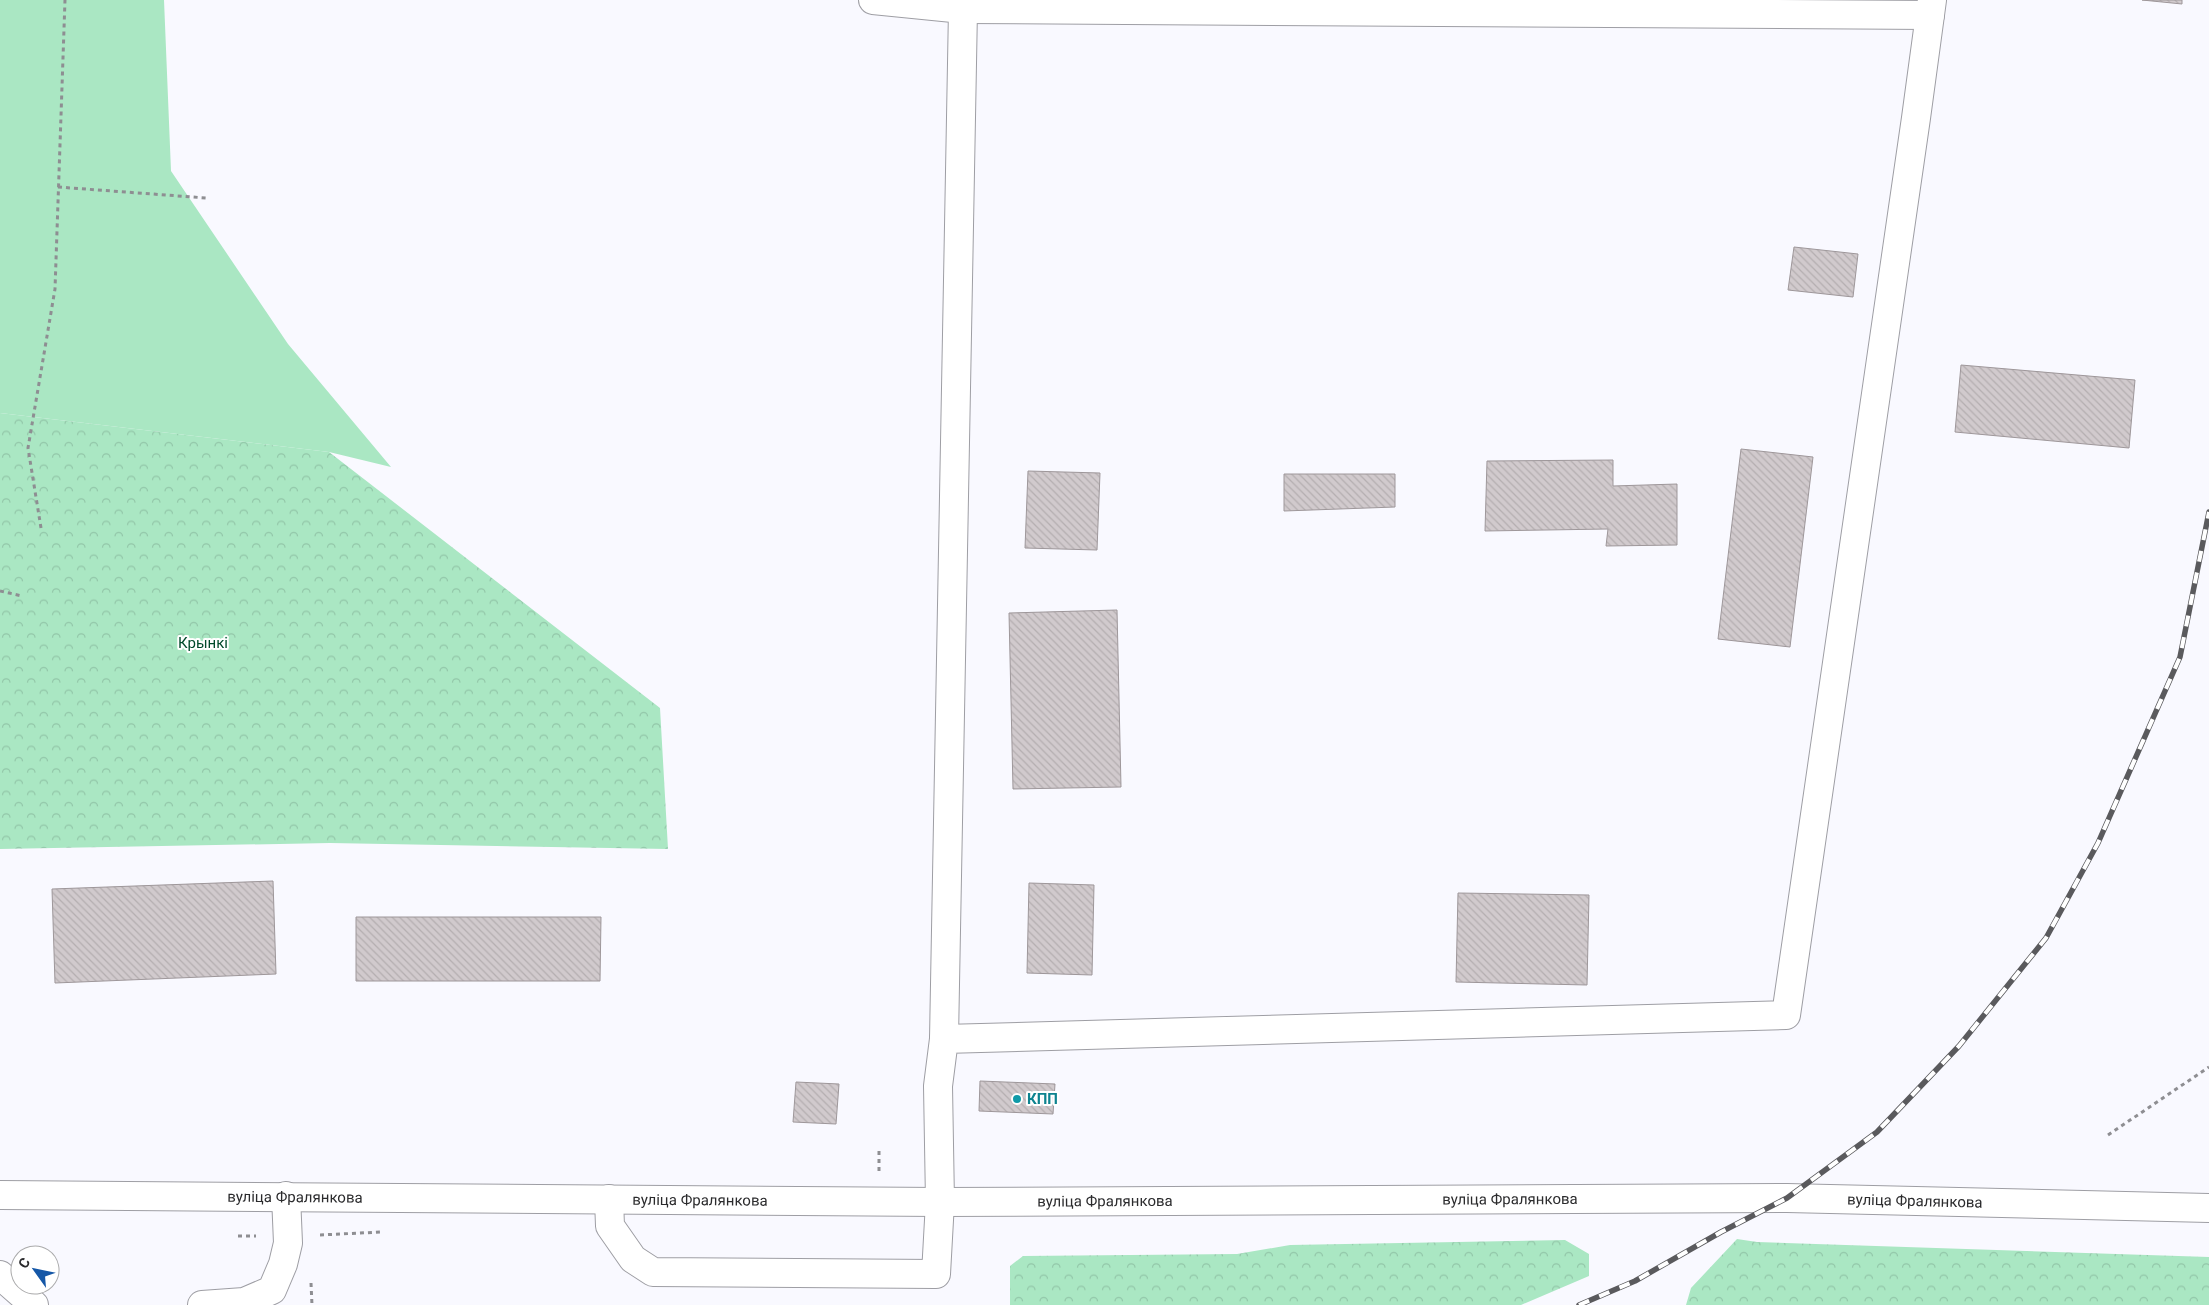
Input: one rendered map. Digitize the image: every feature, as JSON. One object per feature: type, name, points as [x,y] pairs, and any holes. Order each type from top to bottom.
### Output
[{"type":"street","points":[[874,0],[963,9],[1931,7],[1786,1015],[944,1039]]},
{"type":"street","points":[[609,1199],[610,1226],[634,1259],[653,1272],[936,1274],[940,1202],[938,1086],[944,1039],[963,9]]},
{"type":"street","name":"вуліца Фралянкова","points":[[0,1195],[940,1202],[1787,1198],[2209,1208]]},
{"type":"street","points":[[202,1305],[244,1302],[272,1290],[283,1264],[288,1243],[286,1196]]},
{"type":"street","points":[[0,1276],[34,1305]]},
{"type":"path","points":[[40,528],[28,448],[54,290],[65,0]]},
{"type":"path","points":[[58,187],[206,198]]},
{"type":"path","points":[[0,591],[22,596]]},
{"type":"path","points":[[2108,1135],[2209,1066]]},
{"type":"green space","points":[[0,0],[164,0],[171,171],[288,344],[391,467],[329,452],[0,413]]},
{"type":"green space","name":"Крынкі","points":[[0,413],[329,452],[660,708],[668,849],[330,843],[0,849]]},
{"type":"green space","points":[[1737,1239],[1757,1242],[2209,1257],[2209,1305],[1686,1305],[1691,1288]]},
{"type":"green space","points":[[1565,1240],[1589,1254],[1589,1276],[1521,1305],[1010,1305],[1010,1266],[1023,1256],[1237,1254],[1290,1245]]},
{"type":"building","points":[[2142,0],[2182,0],[2182,4]]},
{"type":"building","points":[[1794,247],[1858,254],[1853,297],[1788,290]]},
{"type":"building","points":[[1961,365],[2135,380],[2129,448],[1955,432]]},
{"type":"building","points":[[1741,449],[1813,457],[1790,647],[1718,639]]},
{"type":"building","points":[[1613,460],[1613,486],[1677,484],[1677,545],[1606,546],[1608,529],[1485,531],[1487,461]]},
{"type":"building","points":[[1028,471],[1100,473],[1097,550],[1025,548]]},
{"type":"building","points":[[1284,474],[1395,474],[1395,507],[1284,511]]},
{"type":"building","points":[[1117,610],[1121,787],[1013,789],[1009,613]]},
{"type":"building","points":[[273,881],[276,974],[55,983],[52,889]]},
{"type":"building","points":[[1029,883],[1094,885],[1092,975],[1027,973]]},
{"type":"building","points":[[1458,893],[1589,895],[1587,985],[1456,982]]},
{"type":"building","points":[[356,917],[601,917],[600,981],[356,981]]},
{"type":"building","name":"КПП","points":[[980,1081],[1055,1084],[1053,1114],[979,1111]]},
{"type":"building","points":[[796,1082],[839,1084],[836,1124],[793,1122]]},
{"type":"railway","points":[[1579,1305],[1635,1281],[1721,1232],[1787,1198],[1877,1132],[1959,1046],[2046,938],[2098,843],[2180,657],[2209,512]]},
{"type":"place","name":"КПП","points":[[1017,1099]]}]
